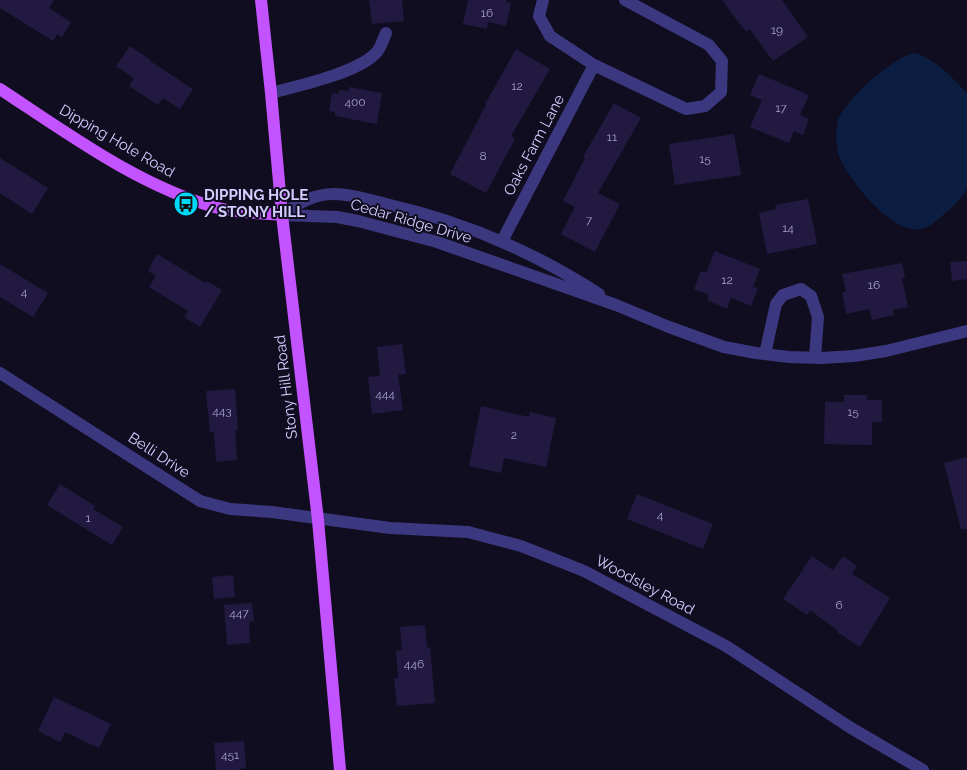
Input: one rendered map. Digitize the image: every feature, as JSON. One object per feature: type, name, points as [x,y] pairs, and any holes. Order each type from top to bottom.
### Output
[{"type":"main road","name":"Stony Hill Road","points":[[261,0],[272,93],[282,216],[318,520],[340,770]]},
{"type":"main road","name":"Dipping Hole Road","points":[[0,89],[102,155],[178,195],[220,208],[282,216]]},
{"type":"street","points":[[542,0],[539,16],[550,36],[594,64],[686,109],[705,106],[721,92],[722,62],[709,45],[625,0]]},
{"type":"street","points":[[272,93],[308,84],[347,70],[376,53],[386,33]]},
{"type":"street","name":"Oaks Farm Lane","points":[[502,242],[594,64]]},
{"type":"street","name":"Cedar Ridge Drive","points":[[282,216],[297,204],[316,196],[333,194],[350,195],[436,217],[502,242],[553,266],[616,305]]},
{"type":"street","name":"Cedar Ridge Drive","points":[[282,216],[337,217],[358,220],[437,242],[616,305],[669,328],[724,347],[765,354],[815,358],[854,356],[886,351],[967,331]]},
{"type":"street","points":[[765,354],[776,304],[783,295],[801,289],[811,296],[818,317],[815,358]]},
{"type":"street","name":"Belli Drive","points":[[0,373],[200,501],[230,509],[272,512],[318,520]]},
{"type":"street","name":"Woodsley Road","points":[[318,520],[390,528],[468,532],[521,546],[584,571],[726,646],[851,728],[923,770]]},
{"type":"water","points":[[914,53],[936,64],[967,93],[967,188],[958,202],[940,218],[920,229],[909,228],[896,223],[871,202],[842,163],[838,153],[836,138],[839,118],[857,93],[887,68]]},
{"type":"building","points":[[0,0],[54,0],[49,8],[71,22],[62,37],[57,34],[53,41],[0,8]]},
{"type":"building","points":[[369,0],[402,0],[404,21],[372,24]]},
{"type":"building","points":[[468,0],[507,0],[506,2],[511,3],[506,26],[488,22],[487,29],[463,24]]},
{"type":"building","points":[[722,0],[782,0],[808,37],[773,61],[750,29],[746,32]]},
{"type":"building","points":[[130,46],[193,89],[180,109],[163,98],[158,105],[129,86],[134,78],[116,66]]},
{"type":"building","points":[[516,49],[550,69],[511,136],[515,139],[486,193],[450,174],[485,104]]},
{"type":"building","points":[[759,74],[809,95],[800,115],[809,119],[803,135],[794,131],[789,143],[750,127],[762,100],[750,95]]},
{"type":"building","points":[[349,87],[382,93],[377,124],[335,116],[335,112],[329,111],[332,93],[339,94],[339,90],[349,91]]},
{"type":"building","points":[[614,103],[641,118],[598,193],[620,204],[595,252],[561,234],[575,207],[563,201],[585,158],[583,157]]},
{"type":"building","points":[[734,134],[741,175],[675,185],[669,144]]},
{"type":"building","points":[[0,158],[48,188],[32,214],[0,193]]},
{"type":"building","points":[[808,199],[817,244],[767,254],[759,213],[776,209],[775,205]]},
{"type":"building","points":[[715,251],[760,269],[753,287],[758,288],[751,306],[731,298],[727,309],[707,300],[709,295],[694,289],[701,271],[706,273]]},
{"type":"building","points":[[157,254],[205,283],[206,281],[222,290],[200,327],[184,317],[188,311],[149,287],[156,276],[148,271]]},
{"type":"building","points":[[967,261],[967,279],[952,281],[950,262]]},
{"type":"building","points":[[902,263],[905,278],[902,279],[908,307],[893,310],[894,315],[872,320],[869,309],[846,314],[842,292],[846,292],[842,274]]},
{"type":"building","points":[[0,264],[48,293],[33,317],[0,297]]},
{"type":"building","points":[[402,344],[406,374],[398,375],[403,410],[372,414],[368,377],[380,376],[377,347]]},
{"type":"building","points":[[235,389],[238,430],[235,430],[237,460],[216,462],[214,432],[210,432],[206,391]]},
{"type":"building","points":[[844,395],[867,395],[867,400],[882,400],[882,422],[872,422],[872,445],[824,444],[825,402],[844,402]]},
{"type":"building","points":[[481,406],[529,417],[530,412],[556,418],[546,467],[504,458],[501,473],[469,466]]},
{"type":"building","points":[[967,457],[967,529],[961,529],[944,463]]},
{"type":"building","points":[[60,484],[95,506],[93,509],[123,527],[112,545],[47,505]]},
{"type":"building","points":[[637,494],[713,524],[703,549],[627,519]]},
{"type":"building","points":[[812,556],[833,570],[843,556],[857,566],[852,574],[890,598],[860,647],[837,632],[810,610],[807,615],[783,599]]},
{"type":"building","points":[[233,575],[235,597],[214,599],[212,577]]},
{"type":"building","points":[[252,603],[254,621],[249,622],[250,643],[227,645],[224,605]]},
{"type":"building","points":[[425,625],[427,648],[430,647],[435,703],[397,706],[394,678],[398,678],[396,651],[402,650],[400,627]]},
{"type":"building","points":[[54,697],[111,724],[99,748],[65,732],[60,742],[38,731]]},
{"type":"building","points":[[244,741],[246,768],[239,770],[216,770],[214,743]]},
{"type":"place","name":"DIPPING HOLE / STONY HILL","points":[[186,204]]}]
